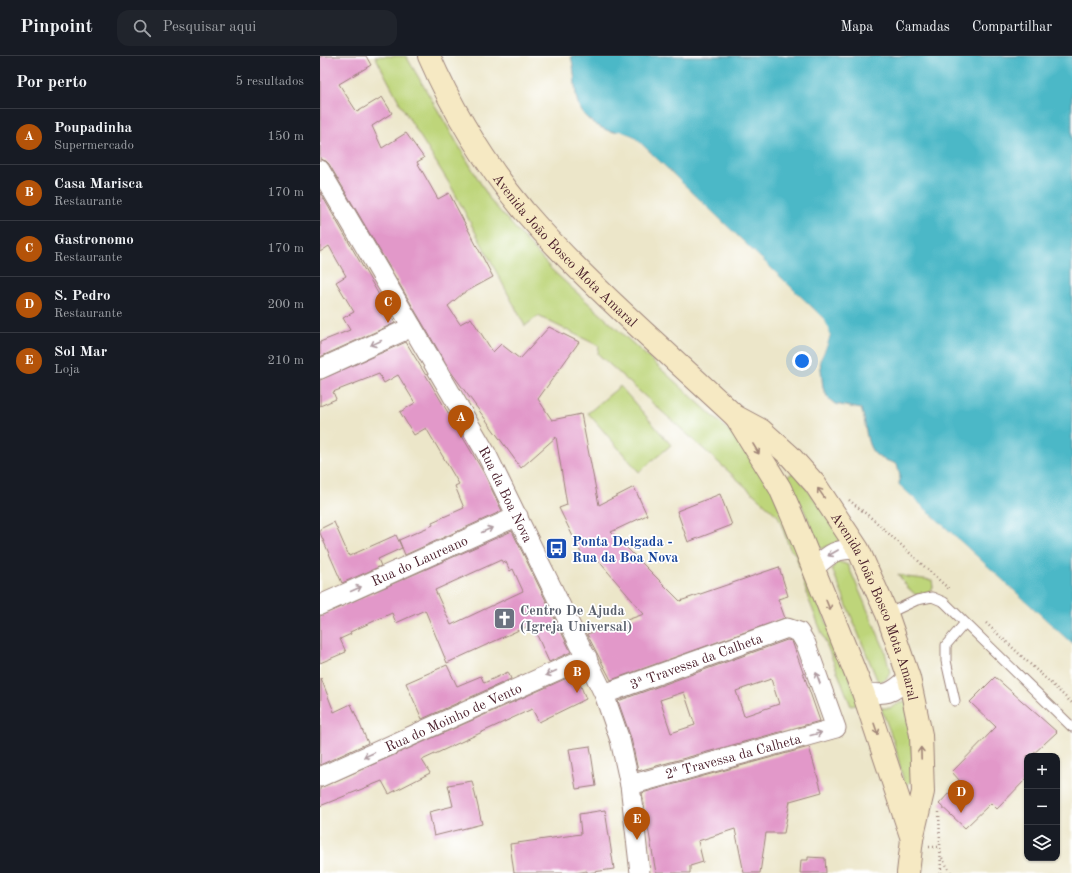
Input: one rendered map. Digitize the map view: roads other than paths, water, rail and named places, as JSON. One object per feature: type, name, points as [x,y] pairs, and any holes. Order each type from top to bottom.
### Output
[{"type":"main road","name":"Avenida João Bosco Mota Amaral","points":[[429,56],[461,120],[487,160],[524,210],[582,272],[735,416],[780,488],[863,692],[912,839]]},
{"type":"main road","name":"Avenida João Bosco Mota Amaral","points":[[735,416],[761,430],[790,456],[815,484],[858,548],[887,614],[909,678],[921,735],[923,792],[912,839],[908,873]]},
{"type":"street","name":"Rua da Boa Nova","points":[[320,170],[486,453],[604,694],[620,740],[630,785],[640,873]]},
{"type":"street","points":[[320,369],[412,327]]},
{"type":"street","name":"Rua do Laureano","points":[[320,605],[518,516]]},
{"type":"street","points":[[813,568],[830,554],[840,549],[858,548]]},
{"type":"street","name":"3ª Travessa da Calheta","points":[[604,694],[787,628],[799,632],[806,644],[836,728]]},
{"type":"street","name":"Rua do Moinho de Vento","points":[[320,777],[587,657]]},
{"type":"street","points":[[863,692],[882,695],[894,691],[909,678]]},
{"type":"street","name":"2ª Travessa da Calheta","points":[[630,785],[836,728]]},
{"type":"lane","points":[[887,614],[917,600],[932,597],[944,602],[1072,727]]},
{"type":"lane","points":[[955,701],[946,661],[946,645],[965,623]]},
{"type":"water","points":[[571,56],[1072,56],[1072,644],[899,485],[900,476],[897,464],[879,457],[870,447],[861,409],[835,404],[828,398],[823,388],[820,360],[830,335],[824,319],[633,136],[621,132],[609,131],[595,124],[586,117],[580,109],[577,101]]},
{"type":"place","name":"Gastronomo","points":[[388,323]]},
{"type":"place","name":"Poupadinha","points":[[461,438]]},
{"type":"place","name":"Ponta Delgada - Rua da Boa Nova","points":[[557,549]]},
{"type":"place","name":"Centro De Ajuda (Igreja Universal)","points":[[504,618]]},
{"type":"place","name":"Casa Marisca","points":[[577,693]]},
{"type":"place","name":"S. Pedro","points":[[961,813]]},
{"type":"place","name":"Sol Mar","points":[[637,840]]}]
